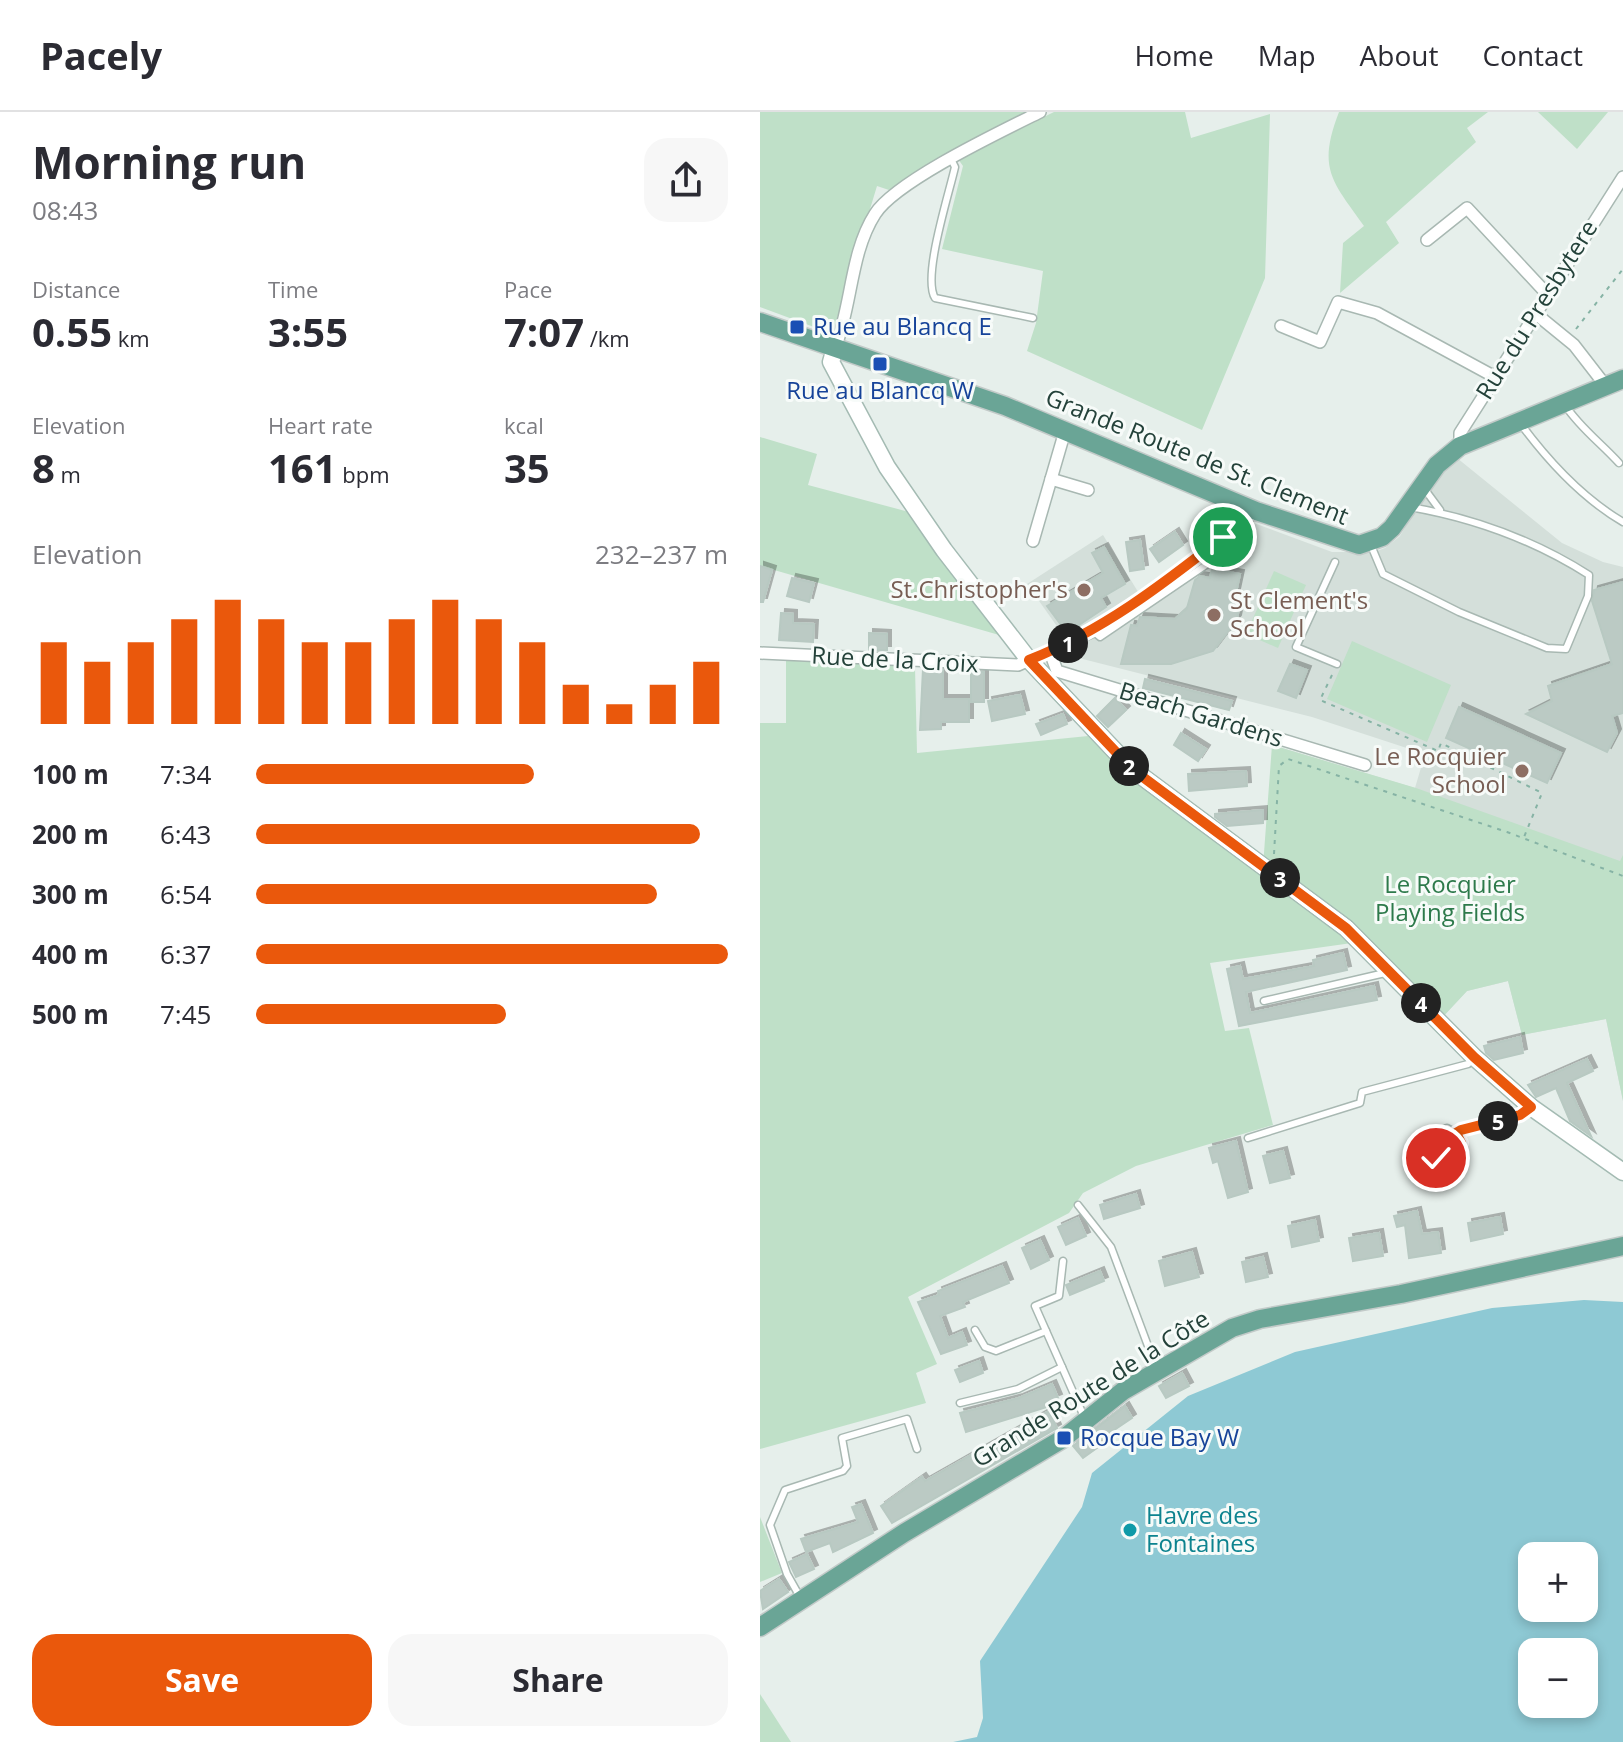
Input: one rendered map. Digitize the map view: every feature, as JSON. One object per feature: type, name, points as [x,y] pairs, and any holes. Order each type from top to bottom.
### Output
[{"type":"main road","name":"Grande Route de St. Clement","points":[[760,322],[1005,406],[1256,511],[1339,540],[1370,543],[1392,528],[1437,465],[1460,446],[1623,379]]},
{"type":"main road","points":[[835,348],[831,362],[887,467],[944,550],[1029,660],[1132,769],[1346,928],[1474,1057],[1531,1107],[1623,1172]]},
{"type":"main road","name":"Grande Route de la Côte","points":[[760,1627],[904,1533],[1064,1438],[1157,1371],[1232,1328],[1260,1319],[1401,1294],[1623,1246]]},
{"type":"street","points":[[835,348],[861,248],[875,213],[895,194],[950,159],[1040,112]]},
{"type":"street","name":"Rue du Presbytere","points":[[1460,446],[1460,433],[1623,177]]},
{"type":"street","points":[[1427,240],[1467,208],[1547,294]]},
{"type":"street","points":[[1281,326],[1320,342],[1338,302],[1377,313],[1495,377]]},
{"type":"street","points":[[1536,314],[1568,340],[1605,385]]},
{"type":"street","points":[[1033,541],[1065,431]]},
{"type":"street","points":[[1051,479],[1088,490]]},
{"type":"street","name":"Rue de la Croix","points":[[760,653],[1018,665],[1093,631],[1152,593],[1256,511]]},
{"type":"street","name":"Beach Gardens","points":[[1050,652],[1057,671],[1365,765]]},
{"type":"lane","points":[[950,159],[955,167],[930,291],[935,298],[1033,318]]},
{"type":"lane","points":[[1563,403],[1578,425],[1596,437],[1619,463]]},
{"type":"lane","points":[[1519,422],[1544,455],[1603,510],[1623,522]]},
{"type":"lane","points":[[1422,484],[1440,512]]},
{"type":"lane","points":[[1370,543],[1383,574],[1408,588],[1547,648],[1566,649],[1588,596],[1589,575],[1530,543],[1440,512],[1407,506]]},
{"type":"lane","points":[[1093,631],[1100,637],[1228,550]]},
{"type":"lane","points":[[1335,562],[1296,647],[1337,664]]},
{"type":"lane","points":[[1264,1001],[1390,972]]},
{"type":"lane","points":[[1248,1138],[1360,1103],[1362,1092],[1468,1064],[1474,1057]]},
{"type":"lane","points":[[1456,1133],[1461,1143],[1458,1153],[1447,1160],[1436,1158],[1428,1145],[1430,1137],[1442,1128],[1456,1133],[1520,1115],[1531,1107]]},
{"type":"lane","points":[[1078,1205],[1111,1247],[1157,1371]]},
{"type":"lane","points":[[1063,1261],[1059,1296],[1035,1306],[1086,1420]]},
{"type":"lane","points":[[975,1330],[985,1347],[996,1351],[1012,1348],[1046,1331]]},
{"type":"lane","points":[[960,1403],[1018,1389],[1062,1367]]},
{"type":"lane","points":[[803,1600],[787,1574],[770,1525],[785,1490],[843,1471],[847,1466],[842,1438],[907,1419],[917,1449]]},
{"type":"path","points":[[1568,340],[1623,269]]},
{"type":"path","points":[[1337,664],[1320,700],[1438,751],[1441,743],[1542,793],[1524,838]]},
{"type":"path","points":[[1282,862],[1273,856],[1279,766],[1288,759],[1524,838],[1623,876]]},
{"type":"shaded area","name":"Le Rocquier School","points":[[1457,458],[1562,543],[1603,562],[1623,567],[1623,1101],[1606,1019],[1522,1035],[1508,981],[1467,991],[1439,1021],[1272,745],[1415,788],[1425,754],[1312,717],[1059,653],[1155,597],[1251,522],[1332,552],[1374,552],[1385,548],[1400,536],[1426,492]]},
{"type":"shaded area","name":"St.Christopher's","points":[[1103,535],[1140,595],[1066,639],[1027,584]]},
{"type":"green space","points":[[760,112],[1029,112],[889,190],[877,186],[834,328],[822,330],[760,307]]},
{"type":"green space","points":[[1054,112],[1185,112],[1191,138],[1270,114],[1265,278],[1202,430],[1027,351],[1036,323],[1043,271],[942,249],[963,166],[958,159]]},
{"type":"green space","points":[[1339,112],[1488,112],[1467,128],[1476,142],[1386,222],[1399,243],[1340,293],[1343,243],[1364,226],[1331,174],[1329,148]]},
{"type":"green space","points":[[1538,112],[1608,112],[1577,149]]},
{"type":"green space","points":[[760,437],[817,454],[808,485],[909,512],[1006,637],[760,566]]},
{"type":"green space","points":[[1274,571],[1306,585],[1278,648],[1246,634]]},
{"type":"green space","points":[[1352,641],[1451,685],[1427,742],[1327,699]]},
{"type":"green space","points":[[786,660],[915,667],[917,753],[1088,736],[1122,768],[1352,943],[1210,963],[1225,1031],[1249,1028],[1273,1125],[1136,1166],[1083,1193],[1069,1213],[908,1297],[937,1364],[916,1373],[926,1403],[760,1449],[760,723],[786,723]]},
{"type":"green space","name":"Le Rocquier Playing Fields","points":[[1272,745],[1416,788],[1620,861],[1623,855],[1623,1101],[1606,1019],[1522,1035],[1508,981],[1467,991],[1439,1021],[1390,972],[1263,866]]},
{"type":"green space","points":[[760,1517],[782,1573],[760,1582]]},
{"type":"green space","points":[[760,1694],[791,1742],[760,1742]]},
{"type":"water","points":[[1584,1300],[1623,1302],[1623,1742],[953,1742],[977,1737],[983,1718],[980,1661],[1082,1507],[1092,1473],[1188,1396],[1295,1352],[1492,1308]]},
{"type":"building","points":[[1213,508],[1227,523],[1213,534],[1199,520]]},
{"type":"building","points":[[1175,532],[1183,545],[1159,562],[1150,549]]},
{"type":"building","points":[[1140,540],[1144,569],[1130,571],[1126,542]]},
{"type":"building","points":[[1104,547],[1125,584],[1101,598],[1106,607],[1067,633],[1047,606],[1103,573],[1092,553]]},
{"type":"building","points":[[760,566],[772,570],[763,602],[760,602]]},
{"type":"building","points":[[1212,569],[1240,574],[1234,602],[1240,603],[1237,619],[1213,651],[1171,664],[1121,664],[1131,625],[1137,626],[1140,617],[1175,619],[1187,608],[1195,580],[1200,576],[1210,578]]},
{"type":"building","points":[[792,578],[814,583],[809,602],[787,596]]},
{"type":"building","points":[[1623,582],[1623,713],[1612,716],[1617,733],[1607,752],[1526,714],[1552,701],[1548,686],[1612,664],[1592,601],[1594,590]]},
{"type":"building","points":[[781,613],[793,614],[793,623],[814,624],[813,642],[779,640]]},
{"type":"building","points":[[869,633],[887,634],[887,650],[869,650]]},
{"type":"building","points":[[1290,664],[1307,670],[1296,698],[1278,691]]},
{"type":"building","points":[[923,669],[943,670],[943,699],[969,699],[969,722],[941,722],[941,729],[920,730]]},
{"type":"building","points":[[971,671],[984,672],[984,702],[971,702]]},
{"type":"building","points":[[1145,679],[1232,701],[1229,710],[1143,688]]},
{"type":"building","points":[[1020,695],[1025,714],[992,721],[988,701]]},
{"type":"building","points":[[1115,698],[1126,710],[1108,727],[1097,716]]},
{"type":"building","points":[[1459,707],[1561,753],[1547,783],[1446,738]]},
{"type":"building","points":[[1063,714],[1067,724],[1041,735],[1036,724]]},
{"type":"building","points":[[1181,733],[1206,749],[1198,761],[1174,745]]},
{"type":"building","points":[[1246,771],[1247,786],[1189,791],[1188,774]]},
{"type":"building","points":[[1263,810],[1263,823],[1227,826],[1215,817],[1215,814]]},
{"type":"building","points":[[1343,953],[1347,970],[1246,992],[1250,1013],[1374,986],[1377,1000],[1239,1026],[1227,969],[1240,966],[1243,979],[1314,966],[1313,960]]},
{"type":"building","points":[[1520,1037],[1523,1053],[1494,1060],[1486,1053],[1484,1046]]},
{"type":"building","points":[[1587,1059],[1593,1071],[1567,1083],[1591,1136],[1570,1121],[1556,1088],[1536,1097],[1528,1085]]},
{"type":"building","points":[[1236,1141],[1248,1192],[1228,1198],[1218,1161],[1213,1163],[1209,1148]]},
{"type":"building","points":[[1283,1151],[1290,1178],[1270,1183],[1263,1156]]},
{"type":"building","points":[[1136,1194],[1140,1208],[1104,1219],[1100,1205]]},
{"type":"building","points":[[1417,1211],[1422,1234],[1438,1232],[1441,1253],[1409,1258],[1405,1225],[1397,1227],[1394,1216]]},
{"type":"building","points":[[1500,1217],[1503,1234],[1471,1241],[1468,1223]]},
{"type":"building","points":[[1078,1218],[1086,1236],[1066,1245],[1058,1227]]},
{"type":"building","points":[[1315,1220],[1319,1241],[1292,1247],[1288,1226]]},
{"type":"building","points":[[1379,1233],[1383,1256],[1353,1261],[1349,1238]]},
{"type":"building","points":[[1040,1240],[1049,1260],[1031,1269],[1022,1248]]},
{"type":"building","points":[[1192,1252],[1199,1277],[1165,1286],[1159,1261]]},
{"type":"building","points":[[1263,1257],[1268,1277],[1246,1282],[1242,1262]]},
{"type":"building","points":[[1002,1266],[1009,1283],[963,1302],[965,1307],[940,1316],[948,1338],[962,1332],[967,1345],[941,1354],[918,1302]]},
{"type":"building","points":[[1100,1271],[1104,1281],[1070,1295],[1066,1285]]},
{"type":"building","points":[[979,1361],[983,1373],[960,1382],[955,1370]]},
{"type":"building","points":[[1182,1373],[1189,1386],[1166,1398],[1159,1386]]},
{"type":"building","points":[[1052,1384],[1058,1398],[1045,1403],[1047,1407],[966,1432],[960,1413],[1019,1398]]},
{"type":"building","points":[[1125,1406],[1132,1418],[1098,1441],[1101,1445],[1083,1458],[1073,1446]]},
{"type":"building","points":[[1049,1411],[1057,1428],[892,1523],[881,1506],[922,1477],[925,1481]]},
{"type":"building","points":[[861,1504],[873,1533],[833,1552],[830,1543],[806,1552],[801,1539],[858,1522],[852,1507]]},
{"type":"building","points":[[807,1554],[814,1569],[796,1577],[789,1562]]},
{"type":"building","points":[[779,1579],[788,1592],[763,1609],[760,1591]]},
{"type":"place","name":"Rue au Blancq E","points":[[797,327]]},
{"type":"place","name":"Rue au Blancq W","points":[[880,364]]},
{"type":"place","name":"St.Christopher's","points":[[1084,590]]},
{"type":"place","name":"St Clement's School","points":[[1214,615]]},
{"type":"place","name":"Le Rocquier School","points":[[1522,771]]},
{"type":"place","name":"Rocque Bay W","points":[[1064,1438]]},
{"type":"place","name":"Havre des Fontaines","points":[[1130,1530]]},
{"type":"route","points":[[1223,537],[1152,593],[1093,631],[1029,660],[1132,769],[1346,928],[1474,1057],[1531,1107],[1520,1115],[1461,1130],[1456,1133],[1461,1143],[1458,1153],[1447,1160],[1436,1158]]}]
